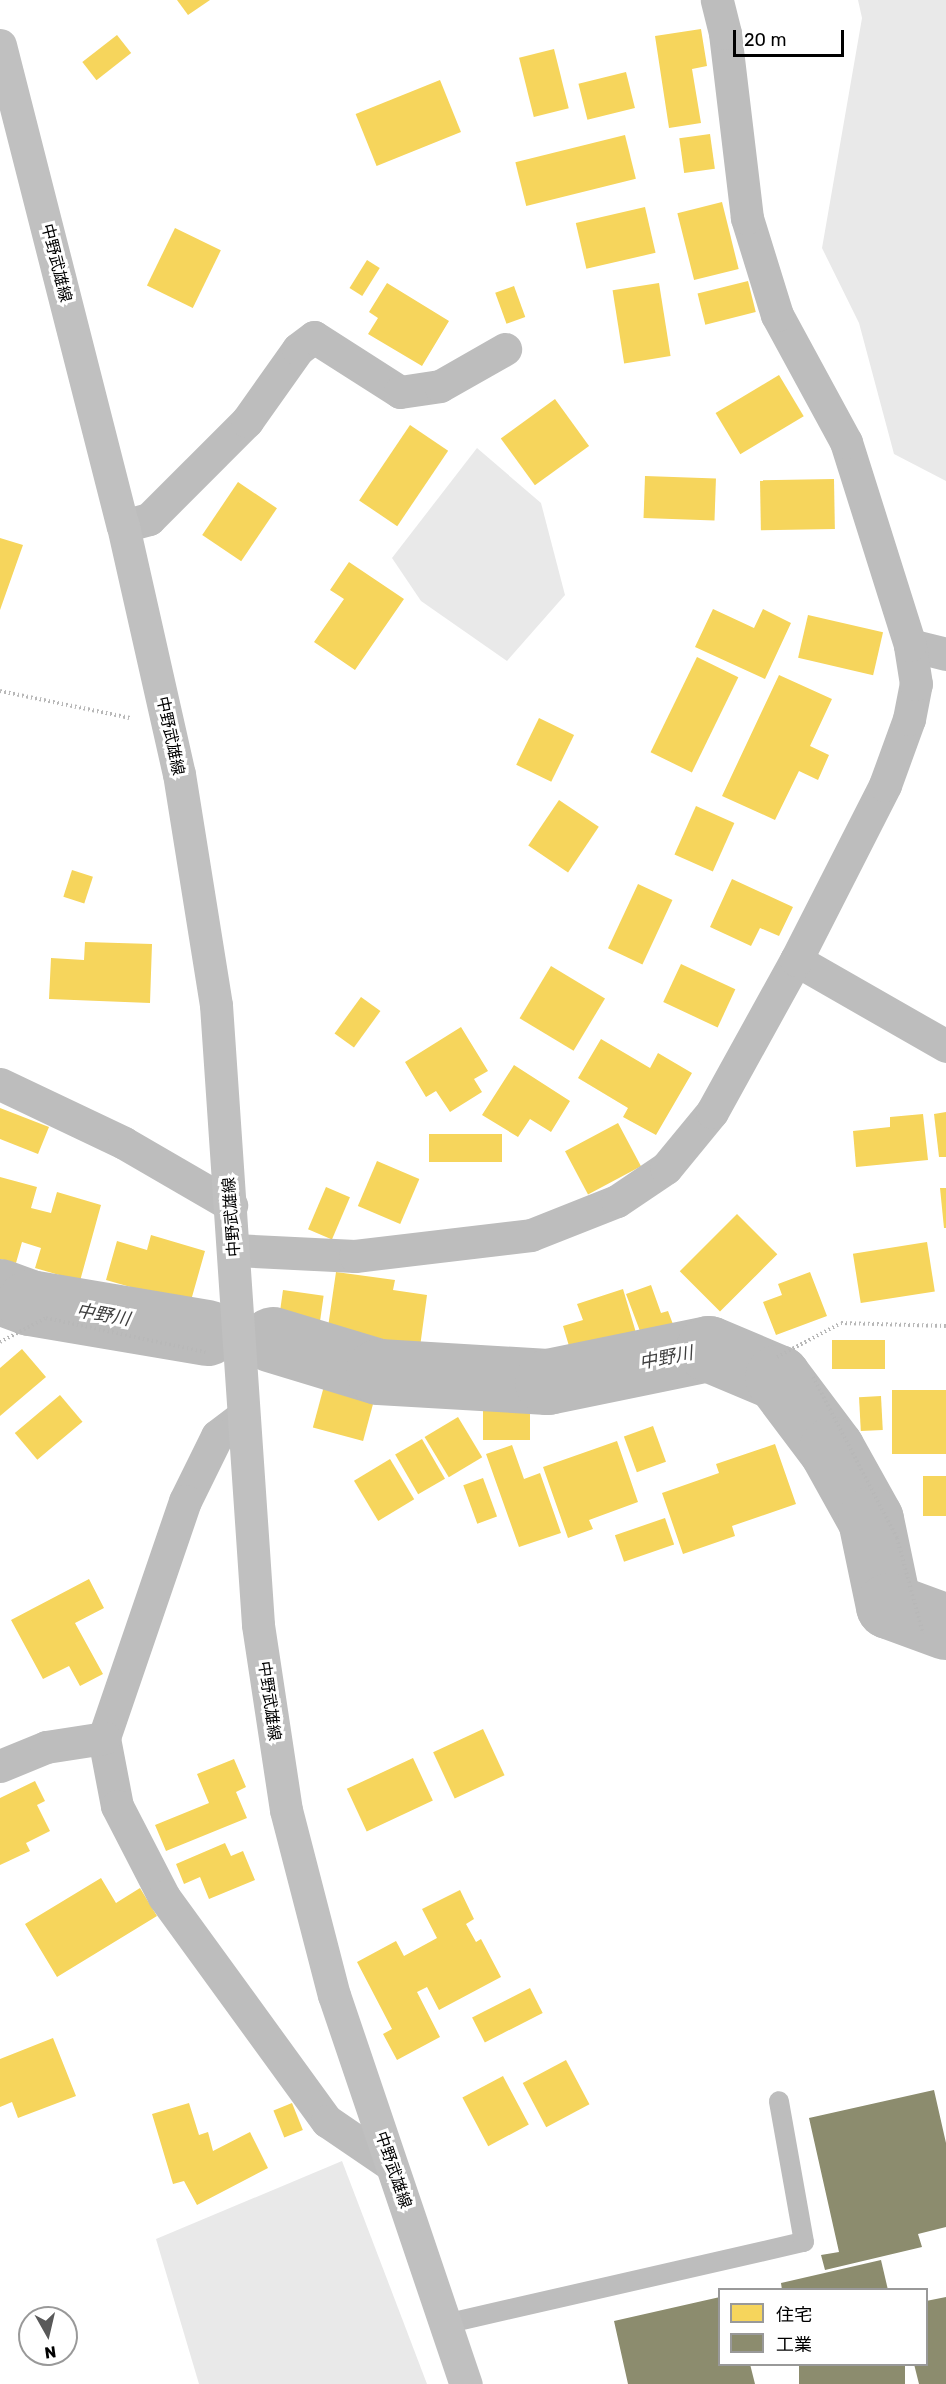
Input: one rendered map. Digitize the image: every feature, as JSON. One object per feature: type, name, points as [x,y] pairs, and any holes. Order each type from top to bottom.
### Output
[{"type":"main road","name":"中野武雄線","points":[[0,45],[123,526],[169,726],[216,1005],[235,1250],[242,1417],[258,1625],[285,1810],[334,1995],[466,2384]]},
{"type":"street","points":[[235,1250],[355,1256],[519,1236],[617,1202],[666,1168],[712,1112],[796,960],[885,785],[909,719],[916,684],[910,645],[846,442],[777,315],[747,218],[725,33],[717,0]]},
{"type":"street","points":[[123,526],[149,519],[247,421],[297,349],[314,337],[400,392],[440,386],[506,349]]},
{"type":"street","points":[[910,645],[946,654]]},
{"type":"street","points":[[796,960],[946,1046]]},
{"type":"street","points":[[0,1084],[124,1143],[231,1205]]},
{"type":"street","points":[[242,1417],[217,1437],[185,1501],[104,1738],[117,1806],[164,1897],[327,2121],[390,2164]]},
{"type":"street","points":[[0,1766],[46,1747],[104,1738]]},
{"type":"lane","points":[[445,2324],[804,2242],[779,2101]]},
{"type":"path","points":[[0,691],[169,726]]},
{"type":"path","points":[[0,1342],[46,1318],[203,1351],[240,1371]]},
{"type":"path","points":[[777,1357],[841,1323],[946,1326]]},
{"type":"path","points":[[813,1377],[897,1538],[923,1634]]},
{"type":"shaded area","points":[[858,0],[946,0],[946,481],[894,454],[859,323],[822,248],[862,18]]},
{"type":"shaded area","points":[[477,448],[541,503],[565,595],[507,661],[421,601],[392,558]]},
{"type":"shaded area","points":[[342,2161],[427,2384],[199,2384],[156,2239]]},
{"type":"building: 住宅","points":[[177,0],[210,0],[188,15]]},
{"type":"building: 住宅","points":[[701,29],[707,66],[692,69],[701,123],[669,128],[655,36]]},
{"type":"building: 住宅","points":[[117,35],[131,53],[96,80],[82,62]]},
{"type":"building: 住宅","points":[[554,49],[569,108],[534,117],[519,58]]},
{"type":"building: 住宅","points":[[626,72],[635,108],[587,120],[578,84]]},
{"type":"building: 住宅","points":[[440,80],[461,132],[377,166],[356,114]]},
{"type":"building: 住宅","points":[[710,134],[715,169],[684,173],[679,138]]},
{"type":"building: 住宅","points":[[625,135],[636,179],[526,206],[515,162]]},
{"type":"building: 住宅","points":[[722,202],[739,269],[694,280],[677,213]]},
{"type":"building: 住宅","points":[[645,207],[656,253],[586,269],[576,223]]},
{"type":"building: 住宅","points":[[175,228],[221,250],[193,308],[147,286]]},
{"type":"building: 住宅","points":[[367,260],[380,268],[362,296],[350,288]]},
{"type":"building: 住宅","points":[[748,281],[756,312],[705,325],[698,294]]},
{"type":"building: 住宅","points":[[387,283],[449,321],[422,366],[368,334],[378,318],[369,312]]},
{"type":"building: 住宅","points":[[659,283],[671,356],[624,363],[613,290]]},
{"type":"building: 住宅","points":[[514,286],[525,317],[506,324],[495,293]]},
{"type":"building: 住宅","points":[[779,375],[804,416],[740,454],[716,413]]},
{"type":"building: 住宅","points":[[555,399],[589,446],[535,485],[501,438]]},
{"type":"building: 住宅","points":[[410,425],[448,451],[397,526],[359,500]]},
{"type":"building: 住宅","points":[[645,476],[716,478],[714,520],[644,518]]},
{"type":"building: 住宅","points":[[834,479],[835,529],[761,530],[760,480]]},
{"type":"building: 住宅","points":[[238,482],[277,508],[241,561],[202,535]]},
{"type":"building: 住宅","points":[[0,538],[23,545],[0,610]]},
{"type":"building: 住宅","points":[[349,562],[404,599],[355,670],[314,642],[344,599],[330,590]]},
{"type":"building: 住宅","points":[[713,609],[754,628],[763,609],[791,623],[765,679],[695,647]]},
{"type":"building: 住宅","points":[[808,615],[883,632],[873,675],[798,658]]},
{"type":"building: 住宅","points":[[697,657],[738,677],[692,772],[651,752]]},
{"type":"building: 住宅","points":[[779,675],[832,699],[810,746],[829,755],[818,780],[799,771],[775,820],[722,796]]},
{"type":"building: 住宅","points":[[539,718],[574,735],[551,782],[516,765]]},
{"type":"building: 住宅","points":[[559,800],[599,827],[568,872],[528,846]]},
{"type":"building: 住宅","points":[[696,806],[734,823],[713,872],[674,854]]},
{"type":"building: 住宅","points":[[72,870],[93,877],[84,903],[63,897]]},
{"type":"building: 住宅","points":[[732,879],[793,907],[779,936],[760,928],[751,946],[710,927]]},
{"type":"building: 住宅","points":[[638,884],[672,900],[642,964],[608,948]]},
{"type":"building: 住宅","points":[[85,942],[152,944],[150,1003],[49,999],[51,958],[84,960]]},
{"type":"building: 住宅","points":[[681,964],[735,989],[718,1027],[663,1002]]},
{"type":"building: 住宅","points":[[551,966],[605,998],[574,1051],[520,1018]]},
{"type":"building: 住宅","points":[[361,997],[380,1011],[354,1048],[335,1033]]},
{"type":"building: 住宅","points":[[461,1027],[488,1071],[474,1079],[482,1092],[450,1112],[436,1091],[426,1097],[405,1062]]},
{"type":"building: 住宅","points":[[601,1039],[650,1068],[658,1053],[692,1073],[656,1135],[623,1117],[628,1108],[578,1078]]},
{"type":"building: 住宅","points":[[514,1065],[570,1101],[551,1132],[530,1119],[518,1137],[482,1115]]},
{"type":"building: 住宅","points":[[0,1108],[49,1127],[38,1154],[0,1139]]},
{"type":"building: 住宅","points":[[946,1112],[946,1157],[939,1157],[934,1114]]},
{"type":"building: 住宅","points":[[923,1114],[928,1160],[856,1167],[853,1131],[890,1127],[890,1117]]},
{"type":"building: 住宅","points":[[618,1123],[641,1166],[588,1194],[565,1151]]},
{"type":"building: 住宅","points":[[429,1134],[502,1134],[502,1162],[429,1162]]},
{"type":"building: 住宅","points":[[377,1161],[419,1179],[400,1224],[358,1206]]},
{"type":"building: 住宅","points":[[0,1177],[37,1187],[31,1208],[51,1213],[57,1192],[101,1205],[80,1281],[35,1268],[41,1248],[22,1242],[16,1263],[0,1259]]},
{"type":"building: 住宅","points":[[326,1187],[350,1197],[332,1240],[308,1229]]},
{"type":"building: 住宅","points":[[940,1188],[946,1188],[946,1228],[944,1228]]},
{"type":"building: 住宅","points":[[737,1214],[777,1254],[720,1312],[680,1271]]},
{"type":"building: 住宅","points":[[151,1235],[205,1251],[190,1304],[106,1280],[117,1241],[147,1250]]},
{"type":"building: 住宅","points":[[927,1242],[935,1291],[861,1303],[853,1254]]},
{"type":"building: 住宅","points":[[336,1272],[395,1280],[393,1290],[427,1295],[420,1347],[327,1334]]},
{"type":"building: 住宅","points":[[810,1272],[827,1316],[776,1335],[763,1302],[782,1295],[778,1284]]},
{"type":"building: 住宅","points":[[651,1285],[661,1313],[668,1311],[677,1335],[646,1347],[626,1294]]},
{"type":"building: 住宅","points":[[623,1289],[637,1336],[572,1356],[563,1326],[583,1320],[577,1304]]},
{"type":"building: 住宅","points":[[283,1290],[324,1296],[319,1326],[279,1321]]},
{"type":"building: 住宅","points":[[832,1340],[885,1340],[885,1369],[832,1369]]},
{"type":"building: 住宅","points":[[22,1349],[46,1377],[0,1416],[0,1368]]},
{"type":"building: 住宅","points":[[324,1386],[374,1399],[363,1441],[313,1428]]},
{"type":"building: 住宅","points":[[892,1390],[946,1390],[946,1454],[892,1454]]},
{"type":"building: 住宅","points":[[60,1395],[82,1422],[37,1460],[15,1433]]},
{"type":"building: 住宅","points":[[881,1396],[883,1430],[861,1431],[859,1397]]},
{"type":"building: 住宅","points":[[483,1401],[530,1401],[530,1440],[483,1440]]},
{"type":"building: 住宅","points":[[458,1417],[482,1457],[449,1477],[425,1437]]},
{"type":"building: 住宅","points":[[653,1426],[666,1462],[637,1472],[624,1437]]},
{"type":"building: 住宅","points":[[422,1439],[445,1479],[418,1494],[395,1454]]},
{"type":"building: 住宅","points":[[617,1441],[638,1502],[589,1520],[593,1529],[568,1538],[543,1467]]},
{"type":"building: 住宅","points":[[775,1444],[796,1504],[732,1526],[735,1536],[683,1554],[662,1493],[719,1473],[716,1464]]},
{"type":"building: 住宅","points":[[512,1445],[524,1479],[540,1473],[561,1533],[519,1547],[486,1454]]},
{"type":"building: 住宅","points":[[390,1459],[414,1499],[378,1521],[354,1481]]},
{"type":"building: 住宅","points":[[923,1476],[946,1476],[946,1516],[923,1516]]},
{"type":"building: 住宅","points":[[483,1478],[497,1517],[477,1524],[463,1485]]},
{"type":"building: 住宅","points":[[665,1518],[674,1544],[624,1562],[615,1535]]},
{"type":"building: 住宅","points":[[89,1579],[104,1608],[75,1623],[103,1674],[80,1686],[69,1666],[43,1679],[11,1620]]},
{"type":"building: 住宅","points":[[483,1729],[505,1775],[455,1798],[433,1752]]},
{"type":"building: 住宅","points":[[413,1758],[433,1801],[367,1831],[347,1789]]},
{"type":"building: 住宅","points":[[234,1759],[246,1787],[236,1792],[247,1818],[166,1851],[155,1825],[209,1803],[197,1774]]},
{"type":"building: 住宅","points":[[35,1781],[45,1801],[37,1805],[50,1831],[26,1843],[30,1851],[0,1865],[0,1798]]},
{"type":"building: 住宅","points":[[225,1843],[231,1856],[243,1851],[255,1880],[209,1899],[200,1877],[184,1884],[176,1864]]},
{"type":"building: 住宅","points":[[101,1878],[116,1903],[140,1888],[157,1916],[57,1977],[25,1924]]},
{"type":"building: 住宅","points":[[460,1890],[474,1919],[466,1924],[476,1942],[481,1939],[501,1977],[439,2010],[427,1987],[417,1992],[440,2037],[397,2060],[383,2034],[392,2029],[357,1962],[396,1941],[404,1956],[437,1938],[422,1909]]},
{"type":"building: 住宅","points":[[530,1988],[543,2013],[485,2042],[472,2018]]},
{"type":"building: 住宅","points":[[53,2038],[76,2096],[18,2118],[12,2102],[0,2107],[0,2059]]},
{"type":"building: 住宅","points":[[566,2060],[589,2104],[546,2127],[523,2083]]},
{"type":"building: 住宅","points":[[503,2076],[529,2125],[488,2146],[462,2098]]},
{"type":"building: 住宅","points":[[189,2103],[199,2135],[208,2132],[213,2151],[250,2132],[268,2168],[197,2205],[184,2181],[173,2184],[152,2114]]},
{"type":"building: 住宅","points":[[292,2103],[303,2130],[284,2137],[273,2110]]},
{"type":"building: 工業","points":[[934,2090],[946,2143],[946,2227],[918,2234],[922,2247],[825,2270],[821,2255],[839,2252],[809,2118]]},
{"type":"building: 工業","points":[[881,2260],[888,2288],[782,2288],[781,2283]]},
{"type":"building: 工業","points":[[718,2297],[718,2366],[750,2366],[755,2384],[628,2384],[614,2321]]},
{"type":"building: 工業","points":[[946,2297],[946,2384],[919,2384],[914,2366],[928,2366],[928,2301]]},
{"type":"building: 工業","points":[[799,2366],[905,2366],[905,2384],[799,2384]]},
{"type":"waterway","name":"中野川","points":[[0,1292],[30,1303],[207,1333]]},
{"type":"waterway","name":"中野川","points":[[273,1340],[379,1372],[548,1382],[709,1349],[778,1378],[832,1450],[871,1520],[889,1606],[946,1627]]}]
